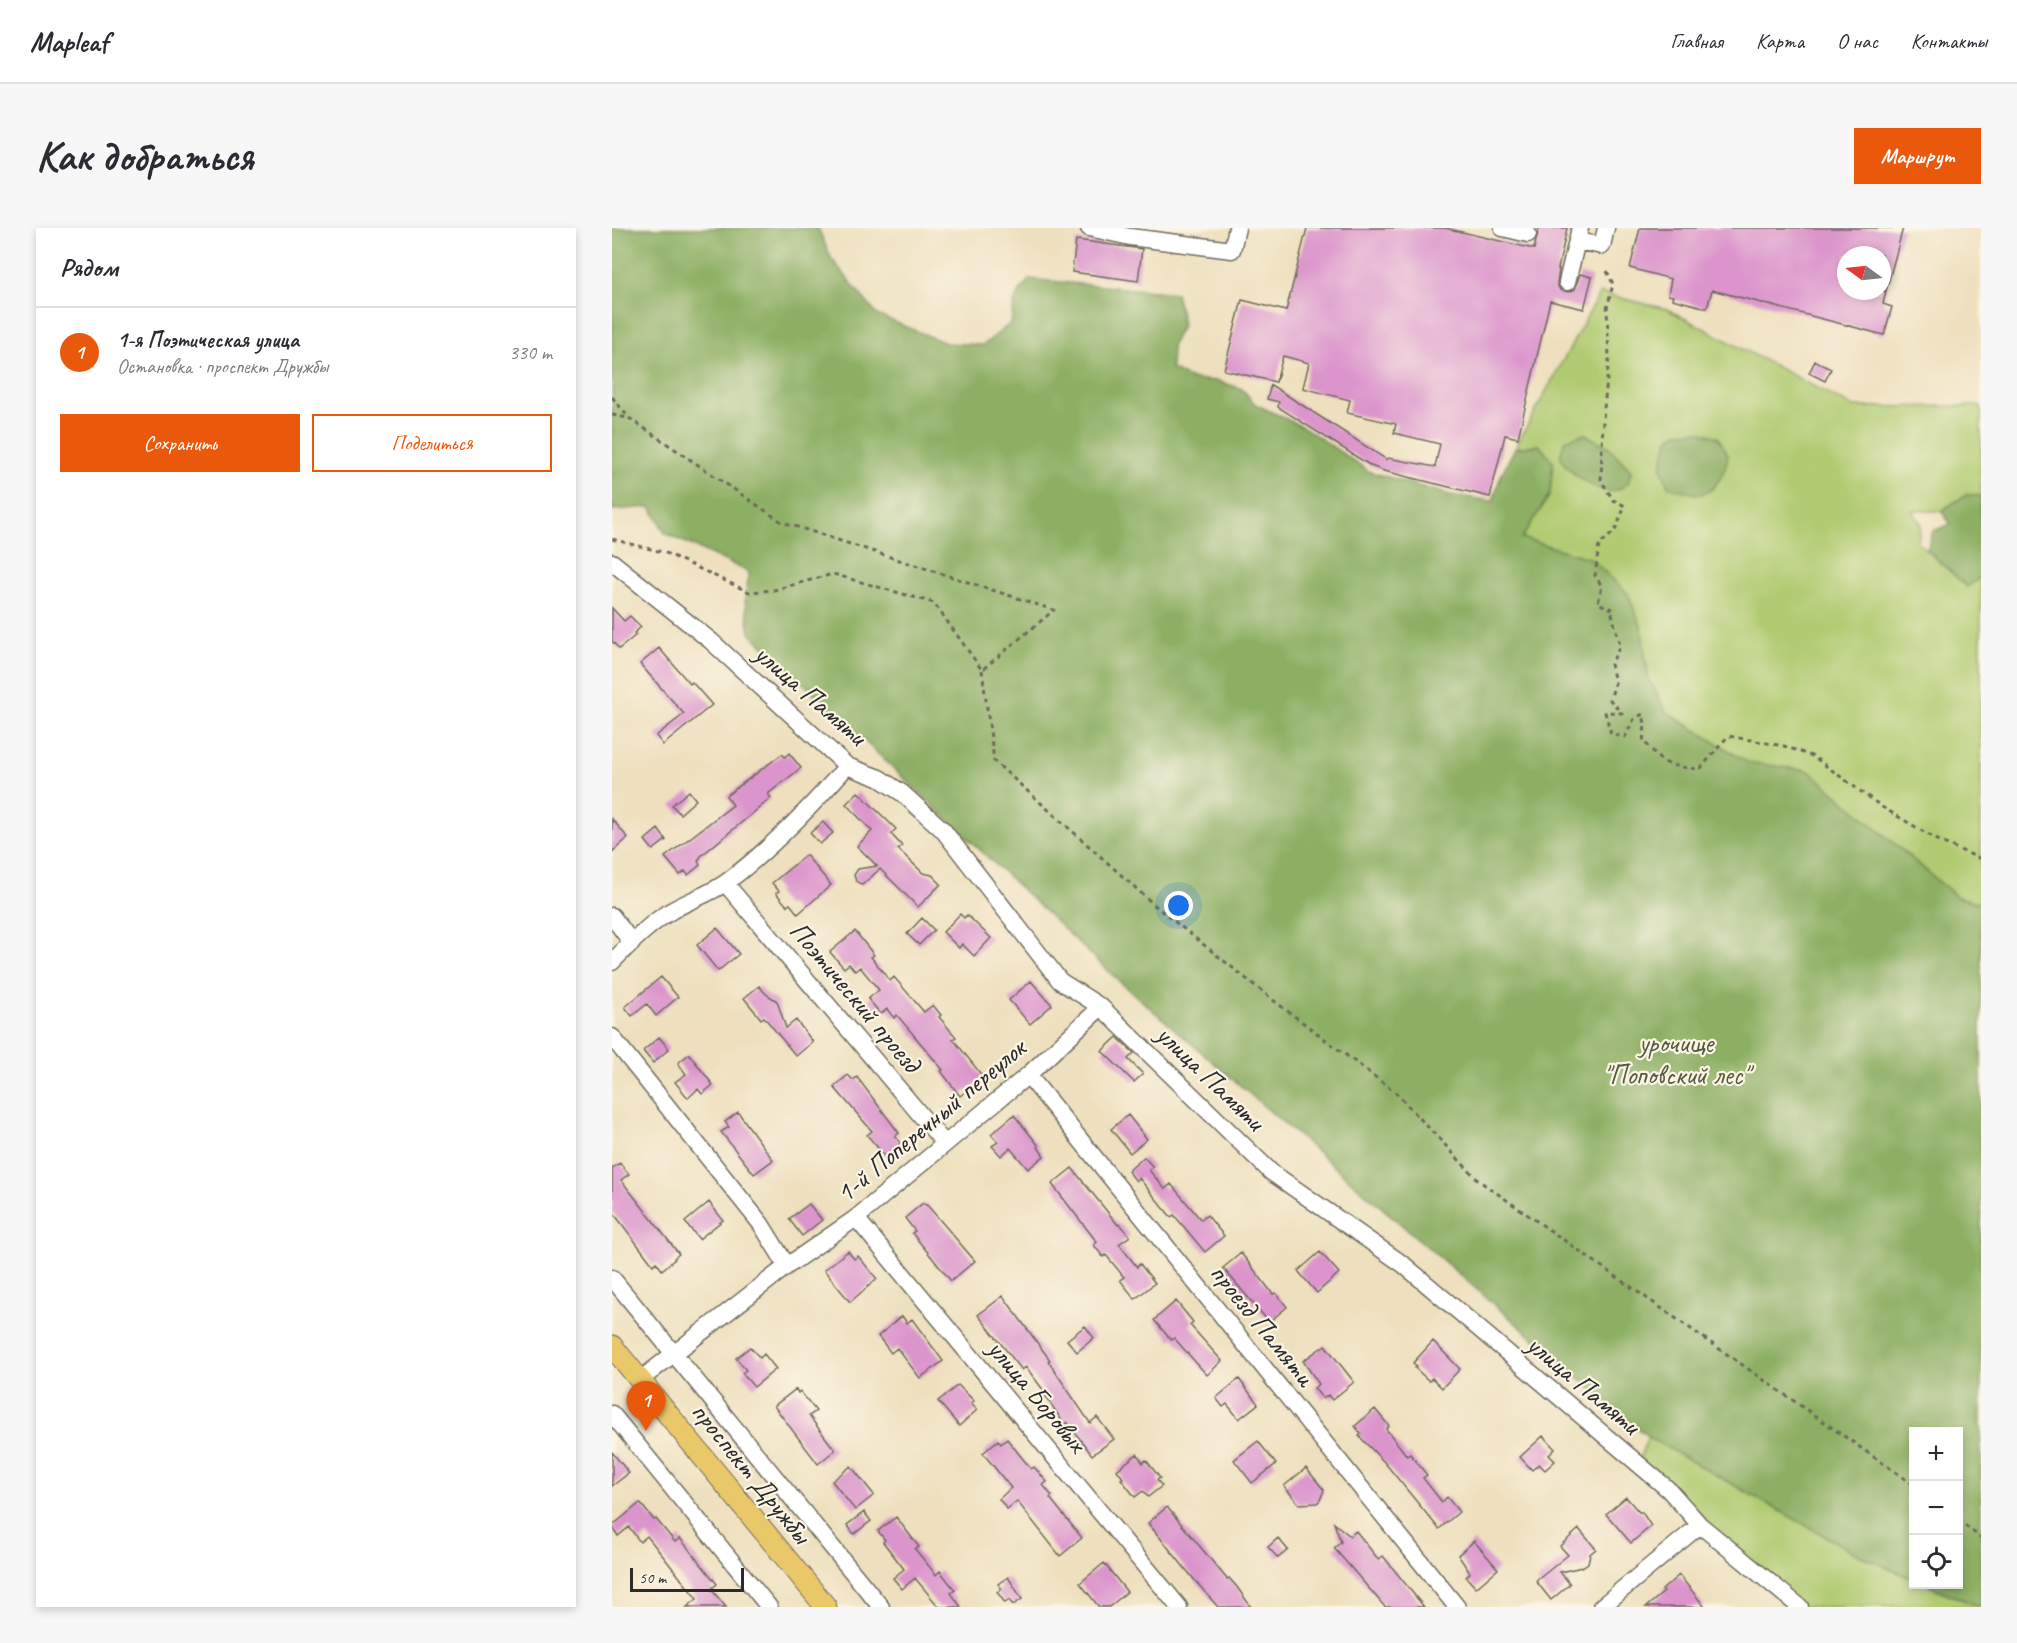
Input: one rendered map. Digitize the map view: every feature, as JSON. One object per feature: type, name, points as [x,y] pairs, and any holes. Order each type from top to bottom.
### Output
[{"type":"main road","name":"проспект Дружбы","points":[[612,1346],[826,1607]]},
{"type":"street","points":[[1089,228],[1130,237],[1232,250],[1237,228]]},
{"type":"street","points":[[1503,228],[1528,234]]},
{"type":"street","points":[[1567,282],[1579,234],[1602,246],[1606,228]]},
{"type":"street","name":"улица Памяти","points":[[612,562],[711,641],[847,766],[879,778],[902,793],[943,830],[1060,981],[1101,1007],[1271,1172],[1404,1264],[1669,1490],[1700,1525],[1800,1607]]},
{"type":"street","points":[[612,962],[670,911],[726,884],[761,855],[819,798],[847,766]]},
{"type":"street","name":"Поэтический проезд","points":[[726,884],[945,1144]]},
{"type":"street","points":[[612,916],[632,943]]},
{"type":"street","name":"1-й Поперечный переулок","points":[[640,1380],[788,1266],[856,1218],[1028,1075],[1101,1007]]},
{"type":"street","points":[[612,1037],[761,1224],[788,1266]]},
{"type":"street","name":"проезд Памяти","points":[[1028,1075],[1457,1607]]},
{"type":"street","name":"улица Боровых","points":[[856,1218],[1179,1607]]},
{"type":"street","points":[[612,1278],[881,1607]]},
{"type":"street","points":[[612,1414],[769,1607]]},
{"type":"street","points":[[1601,1607],[1700,1525]]},
{"type":"path","points":[[1607,271],[1613,284],[1607,308],[1609,359],[1603,419],[1601,480],[1613,500],[1625,506],[1615,531],[1599,545],[1595,576],[1602,586],[1598,603],[1614,610],[1612,614],[1620,646],[1611,664],[1615,683],[1610,700],[1622,713],[1605,712],[1611,734],[1625,737],[1634,719],[1643,714],[1645,724],[1643,742],[1652,747],[1660,759],[1684,768],[1700,769],[1728,736],[1784,746],[1815,758],[1882,807],[1941,842],[1981,859]]},
{"type":"path","points":[[612,398],[629,418],[782,522],[1054,610],[982,670]]},
{"type":"path","points":[[612,415],[629,418]]},
{"type":"path","points":[[612,539],[666,553],[750,592],[774,590],[832,574],[934,603],[982,670],[994,761],[1159,909],[1273,1000],[1395,1092],[1478,1180],[1909,1482]]},
{"type":"path","points":[[1963,1523],[1981,1538]]},
{"type":"green space","name":"урочище \"Поповский лес\"","points":[[612,228],[818,228],[831,258],[877,315],[946,343],[983,345],[1011,323],[1015,299],[1029,279],[1176,293],[1183,324],[1172,345],[1171,369],[1191,379],[1218,381],[1242,389],[1255,404],[1305,428],[1370,472],[1450,495],[1493,501],[1501,475],[1515,448],[1539,445],[1553,462],[1550,494],[1522,538],[1591,559],[1628,594],[1641,626],[1648,677],[1666,712],[1747,762],[1809,771],[1957,897],[1981,903],[1981,1607],[1937,1589],[1963,1589],[1963,1427],[1909,1427],[1909,1577],[1859,1555],[1648,1437],[1120,982],[750,633],[745,600],[749,572],[665,533],[651,507],[612,510]]},
{"type":"green space","points":[[1600,293],[1667,309],[1853,407],[1981,406],[1981,496],[1966,495],[1941,511],[1913,511],[1921,524],[1918,542],[1967,586],[1981,577],[1981,903],[1957,897],[1809,771],[1747,763],[1666,712],[1648,677],[1641,626],[1591,559],[1521,538],[1550,495],[1539,445],[1515,448]],"holes":[[[1585,434],[1576,476],[1563,460],[1563,447],[1565,440]]]},
{"type":"green space","points":[[1698,431],[1718,437],[1728,455],[1725,468],[1715,486],[1704,493],[1697,494],[1668,486],[1661,467],[1668,440],[1677,432]]},
{"type":"green space","points":[[1585,434],[1609,447],[1631,471],[1628,483],[1621,488],[1607,491],[1586,482],[1566,465],[1561,454],[1565,440]]},
{"type":"green space","points":[[1966,495],[1981,496],[1981,577],[1967,587],[1927,550],[1933,531],[1951,524],[1941,511]]},
{"type":"green space","points":[[1648,1437],[1859,1555],[1909,1577],[1909,1589],[1937,1589],[1980,1607],[1796,1607],[1636,1466]]},
{"type":"building","points":[[1307,228],[1445,228],[1534,249],[1539,228],[1567,228],[1557,284],[1560,290],[1569,292],[1575,289],[1580,274],[1592,277],[1584,309],[1550,301],[1518,438],[1505,435],[1490,497],[1371,466],[1278,407],[1279,402],[1267,399],[1271,385],[1387,460],[1388,458],[1435,467],[1440,444],[1394,433],[1396,424],[1347,413],[1350,400],[1303,388],[1309,363],[1283,356],[1276,382],[1224,370],[1242,300],[1286,311]]},
{"type":"building","points":[[1640,228],[1903,228],[1891,274],[1891,246],[1837,246],[1837,300],[1884,300],[1883,304],[1892,307],[1884,335],[1712,290],[1707,308],[1672,299],[1673,296],[1668,295],[1671,279],[1630,268]]},
{"type":"building","points":[[1076,240],[1142,249],[1138,281],[1072,272]]},
{"type":"building","points":[[1815,361],[1831,369],[1825,381],[1809,373]]},
{"type":"building","points":[[612,608],[624,621],[630,616],[641,627],[634,633],[636,635],[619,649],[612,641]]},
{"type":"building","points":[[659,648],[690,684],[692,682],[712,705],[663,745],[656,736],[684,714],[640,664]]},
{"type":"building","points":[[789,753],[801,768],[768,794],[771,798],[701,856],[698,861],[700,865],[688,875],[685,871],[680,875],[665,857],[733,805],[726,796],[782,754],[785,757]]},
{"type":"building","points":[[689,791],[696,800],[680,814],[672,805]]},
{"type":"building","points":[[858,792],[896,829],[891,834],[902,846],[898,849],[923,873],[932,875],[941,884],[918,907],[880,869],[862,885],[856,881],[854,875],[858,869],[877,866],[857,846],[872,831],[846,804]]},
{"type":"building","points":[[612,819],[628,838],[612,852]]},
{"type":"building","points":[[823,822],[833,833],[820,844],[810,833]]},
{"type":"building","points":[[658,829],[666,840],[653,850],[645,840]]},
{"type":"building","points":[[806,855],[831,885],[798,914],[790,904],[787,906],[776,893],[779,891],[772,883]]},
{"type":"building","points":[[960,914],[964,918],[967,915],[991,938],[974,956],[962,944],[959,948],[943,932]]},
{"type":"building","points":[[922,918],[934,930],[919,945],[907,934]]},
{"type":"building","points":[[717,928],[739,954],[718,971],[697,945]]},
{"type":"building","points":[[855,931],[874,955],[871,957],[890,981],[894,977],[924,1012],[933,1005],[941,1015],[939,1017],[956,1037],[953,1039],[984,1078],[960,1096],[941,1071],[943,1070],[897,1015],[894,1018],[887,1009],[881,1014],[868,999],[879,990],[860,967],[855,971],[849,964],[844,968],[830,952]]},
{"type":"building","points":[[661,977],[678,997],[656,1016],[647,1004],[632,1016],[625,1007]]},
{"type":"building","points":[[1031,981],[1052,1005],[1030,1024],[1009,1000]]},
{"type":"building","points":[[759,986],[777,1001],[786,1028],[796,1020],[813,1042],[796,1056],[764,1017],[761,1019],[744,998]]},
{"type":"building","points":[[659,1037],[669,1049],[653,1063],[643,1051]]},
{"type":"building","points":[[1117,1037],[1134,1053],[1128,1059],[1143,1074],[1134,1082],[1102,1051]]},
{"type":"building","points":[[689,1054],[713,1085],[702,1094],[698,1089],[688,1098],[675,1082],[686,1074],[678,1063]]},
{"type":"building","points":[[848,1075],[853,1080],[857,1077],[899,1133],[895,1136],[901,1143],[885,1156],[867,1135],[872,1131],[834,1087]]},
{"type":"building","points":[[738,1112],[773,1160],[754,1174],[721,1132],[729,1127],[725,1122]]},
{"type":"building","points":[[1014,1115],[1039,1146],[1044,1156],[1028,1169],[1010,1148],[1001,1156],[992,1146],[998,1142],[991,1134]]},
{"type":"building","points":[[1128,1115],[1147,1139],[1130,1153],[1111,1129]]},
{"type":"building","points":[[1144,1157],[1153,1167],[1149,1170],[1165,1189],[1171,1184],[1201,1220],[1207,1215],[1224,1236],[1205,1252],[1174,1215],[1171,1217],[1139,1178],[1136,1181],[1128,1171]]},
{"type":"building","points":[[620,1163],[629,1174],[621,1180],[679,1254],[662,1270],[656,1262],[653,1265],[612,1211],[612,1168]]},
{"type":"building","points":[[1072,1168],[1118,1225],[1120,1224],[1130,1236],[1119,1244],[1137,1267],[1140,1264],[1155,1283],[1135,1299],[1120,1280],[1124,1277],[1106,1255],[1103,1257],[1094,1245],[1097,1242],[1052,1184]]},
{"type":"building","points":[[709,1202],[723,1220],[699,1239],[685,1222]]},
{"type":"building","points":[[923,1203],[975,1261],[951,1281],[912,1233],[915,1231],[905,1218]]},
{"type":"building","points":[[809,1204],[822,1220],[802,1236],[789,1219]]},
{"type":"building","points":[[848,1251],[854,1259],[858,1256],[877,1279],[850,1302],[824,1270]]},
{"type":"building","points":[[1320,1252],[1339,1273],[1317,1293],[1298,1271]]},
{"type":"building","points":[[1241,1253],[1273,1294],[1276,1293],[1287,1307],[1269,1322],[1223,1268]]},
{"type":"building","points":[[1003,1296],[1050,1360],[1048,1361],[1090,1423],[1097,1417],[1114,1439],[1092,1455],[1067,1422],[1064,1424],[1026,1367],[1022,1370],[978,1315]]},
{"type":"building","points":[[1176,1301],[1193,1322],[1190,1325],[1222,1361],[1207,1375],[1174,1338],[1171,1340],[1154,1320]]},
{"type":"building","points":[[902,1316],[907,1323],[912,1319],[943,1361],[920,1378],[897,1348],[891,1353],[878,1336]]},
{"type":"building","points":[[1085,1326],[1094,1338],[1077,1352],[1067,1340]]},
{"type":"building","points":[[1433,1341],[1460,1369],[1442,1388],[1432,1378],[1429,1381],[1415,1368],[1417,1366],[1413,1363]]},
{"type":"building","points":[[1325,1345],[1354,1382],[1332,1400],[1328,1395],[1323,1399],[1314,1388],[1319,1384],[1303,1361]]},
{"type":"building","points":[[750,1347],[760,1358],[764,1354],[776,1369],[754,1387],[742,1373],[746,1370],[736,1358]]},
{"type":"building","points":[[1239,1379],[1258,1404],[1239,1419],[1227,1404],[1223,1407],[1216,1398]]},
{"type":"building","points":[[958,1385],[974,1401],[971,1403],[977,1410],[959,1426],[938,1401]]},
{"type":"building","points":[[796,1389],[816,1411],[809,1416],[835,1450],[818,1464],[774,1406]]},
{"type":"building","points":[[1375,1409],[1389,1426],[1386,1429],[1407,1456],[1410,1454],[1427,1475],[1423,1478],[1442,1502],[1447,1497],[1459,1512],[1439,1529],[1385,1463],[1359,1436],[1361,1434],[1355,1426]]},
{"type":"building","points":[[1543,1436],[1555,1449],[1549,1455],[1555,1461],[1545,1470],[1539,1464],[1532,1470],[1520,1457]]},
{"type":"building","points":[[1007,1439],[1031,1469],[1034,1467],[1047,1482],[1043,1485],[1052,1496],[1050,1498],[1082,1538],[1060,1556],[1017,1501],[1007,1509],[999,1499],[1011,1488],[983,1453],[998,1440],[1001,1444]]},
{"type":"building","points":[[1258,1441],[1276,1464],[1252,1483],[1234,1460]]},
{"type":"building","points":[[612,1452],[629,1473],[612,1486]]},
{"type":"building","points":[[1137,1454],[1143,1463],[1146,1460],[1160,1478],[1157,1480],[1162,1486],[1148,1497],[1143,1491],[1135,1497],[1117,1470]]},
{"type":"building","points":[[851,1466],[874,1495],[855,1510],[832,1481]]},
{"type":"building","points":[[1306,1468],[1324,1490],[1317,1503],[1299,1504],[1284,1486]]},
{"type":"building","points":[[1626,1497],[1639,1512],[1642,1512],[1651,1526],[1631,1543],[1606,1514]]},
{"type":"building","points":[[640,1503],[675,1542],[680,1538],[717,1584],[711,1589],[726,1607],[687,1607],[697,1599],[647,1536],[640,1542],[629,1527],[618,1536],[612,1526]]},
{"type":"building","points":[[1167,1507],[1227,1579],[1229,1578],[1237,1587],[1251,1607],[1218,1607],[1197,1583],[1148,1523]]},
{"type":"building","points":[[864,1512],[871,1521],[854,1534],[847,1525]]},
{"type":"building","points":[[896,1517],[919,1547],[915,1549],[936,1575],[940,1571],[955,1590],[951,1593],[961,1607],[939,1607],[915,1578],[902,1589],[893,1578],[904,1569],[883,1542],[885,1540],[878,1531]]},
{"type":"building","points":[[1334,1523],[1350,1536],[1356,1531],[1378,1559],[1383,1556],[1424,1607],[1385,1607],[1334,1548],[1341,1542]]},
{"type":"building","points":[[1579,1529],[1596,1549],[1590,1554],[1588,1563],[1582,1567],[1560,1572],[1570,1584],[1551,1600],[1536,1581],[1568,1555],[1560,1546]]},
{"type":"building","points":[[1278,1538],[1288,1550],[1278,1558],[1268,1547]]},
{"type":"building","points":[[1474,1541],[1498,1569],[1476,1588],[1466,1577],[1470,1573],[1458,1555]]},
{"type":"building","points":[[1104,1563],[1127,1592],[1109,1607],[1099,1607],[1080,1583]]},
{"type":"building","points":[[1679,1575],[1705,1607],[1646,1607],[1664,1592],[1662,1590]]},
{"type":"building","points":[[1008,1577],[1022,1599],[1013,1605],[1009,1600],[1005,1603],[997,1592],[1002,1589],[998,1584]]},
{"type":"place","name":"1-я Поэтическая улица","points":[[646,1431]]}]
